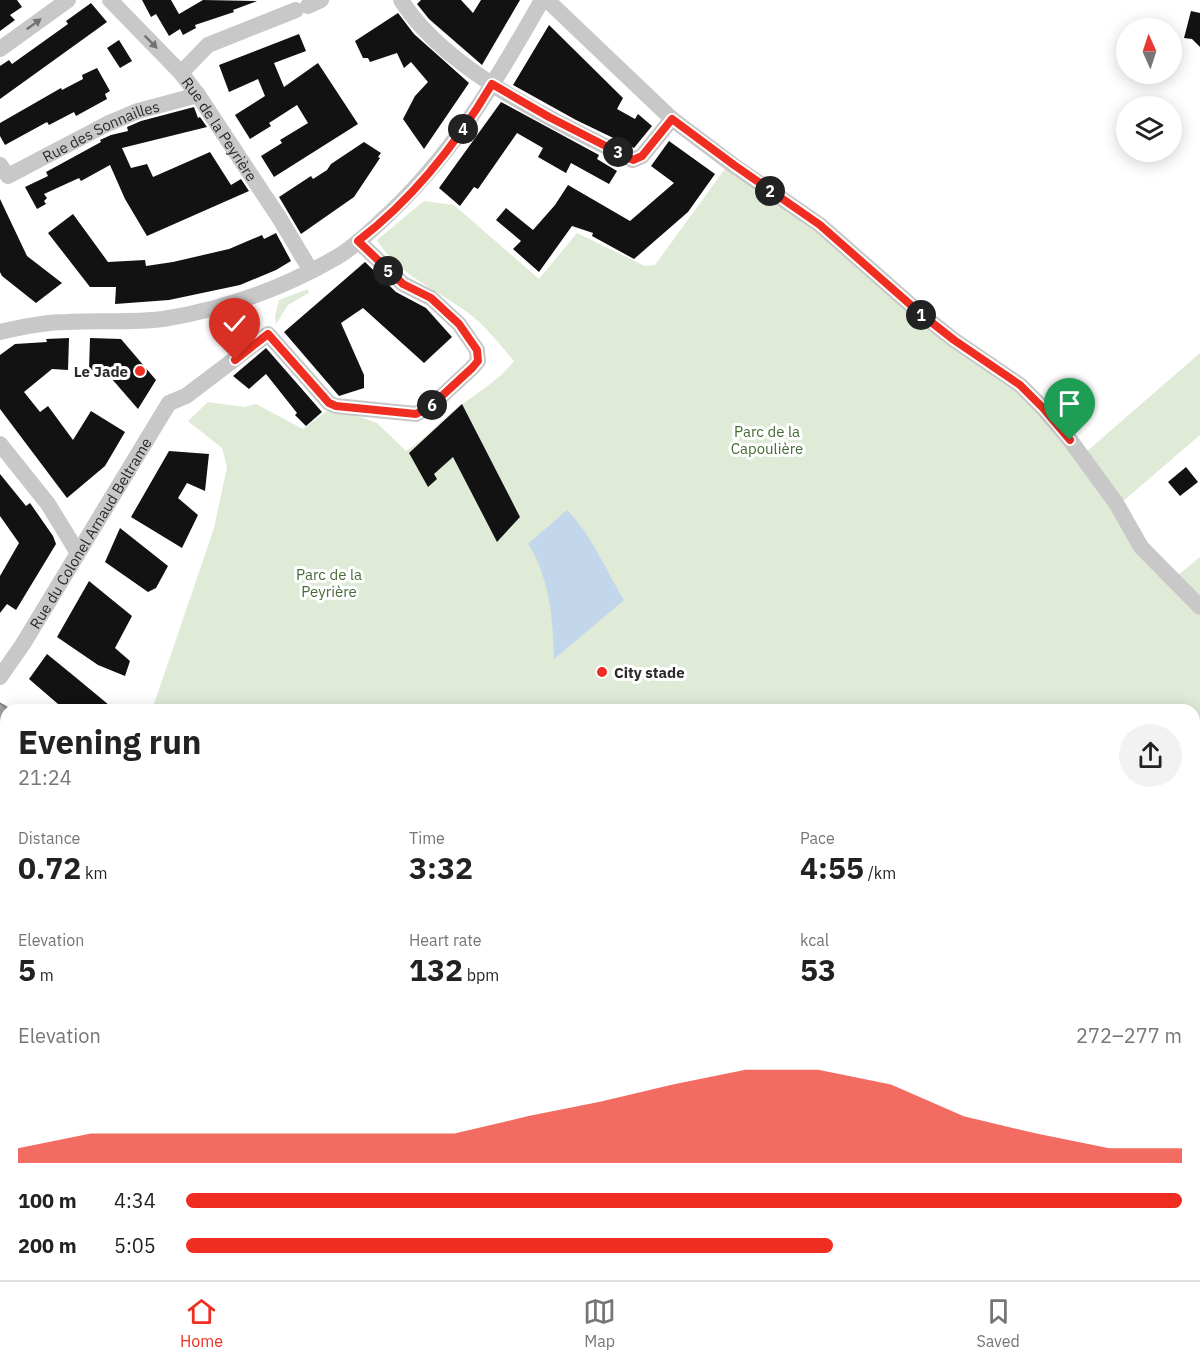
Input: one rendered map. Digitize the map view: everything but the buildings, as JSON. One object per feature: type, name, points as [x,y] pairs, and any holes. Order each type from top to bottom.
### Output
[{"type":"street","points":[[0,49],[68,0]]},
{"type":"street","name":"Rue de la Peyrière","points":[[110,0],[181,73],[198,95],[312,271]]},
{"type":"street","points":[[401,0],[424,31],[444,49],[492,84],[549,117],[633,160],[642,156],[672,119]]},
{"type":"street","points":[[0,332],[65,322],[147,321],[204,311],[268,292],[338,256],[405,200],[445,154],[492,84],[542,0]]},
{"type":"street","points":[[547,0],[672,119],[820,225],[921,314],[954,340],[1020,385],[1043,408],[1077,449],[1116,503],[1141,548],[1200,607]]},
{"type":"street","points":[[181,73],[208,45],[308,6]]},
{"type":"street","name":"Rue des Sonnailles","points":[[4,171],[138,111],[198,95]]},
{"type":"street","name":"Rue du Colonel Arnaud Beltrame","points":[[0,677],[23,644],[169,404],[186,396],[268,334],[329,403],[336,406],[416,414],[431,406],[478,361],[477,350],[459,324],[431,298],[403,284],[358,241]]},
{"type":"street","points":[[0,444],[48,504],[78,553]]},
{"type":"green space","points":[[727,166],[799,217],[1040,410],[1200,615],[1200,704],[154,704],[214,528],[227,467],[222,448],[188,421],[208,402],[244,407],[256,404],[303,429],[328,410],[350,413],[377,423],[406,451],[456,409],[497,379],[514,361],[478,321],[396,264],[377,240],[424,201],[454,205],[539,279],[577,233],[645,266],[655,265]]},
{"type":"green space","points":[[308,289],[309,293],[288,305],[276,324],[275,316],[279,300]]},
{"type":"green space","points":[[1200,353],[1200,435],[1121,503],[1086,452]]},
{"type":"green space","points":[[1200,557],[1200,601],[1176,577]]},
{"type":"water","points":[[567,510],[591,542],[624,600],[554,659],[553,629],[546,585],[528,544]]},
{"type":"place","name":"Le Jade","points":[[140,371]]},
{"type":"place","name":"City stade","points":[[602,672]]},
{"type":"route","points":[[235,360],[268,334],[329,403],[347,408],[416,414],[431,406],[472,368],[478,361],[477,350],[459,324],[431,298],[403,284],[358,241],[405,200],[445,154],[492,84],[549,117],[633,160],[642,156],[672,119],[772,193],[820,225],[921,314],[954,340],[1020,385],[1070,440]]},
{"type":"park label","name":"Parc de la Capoulière","points":[[767,440]]},
{"type":"park label","name":"Parc de la Peyrière","points":[[329,582]]}]
